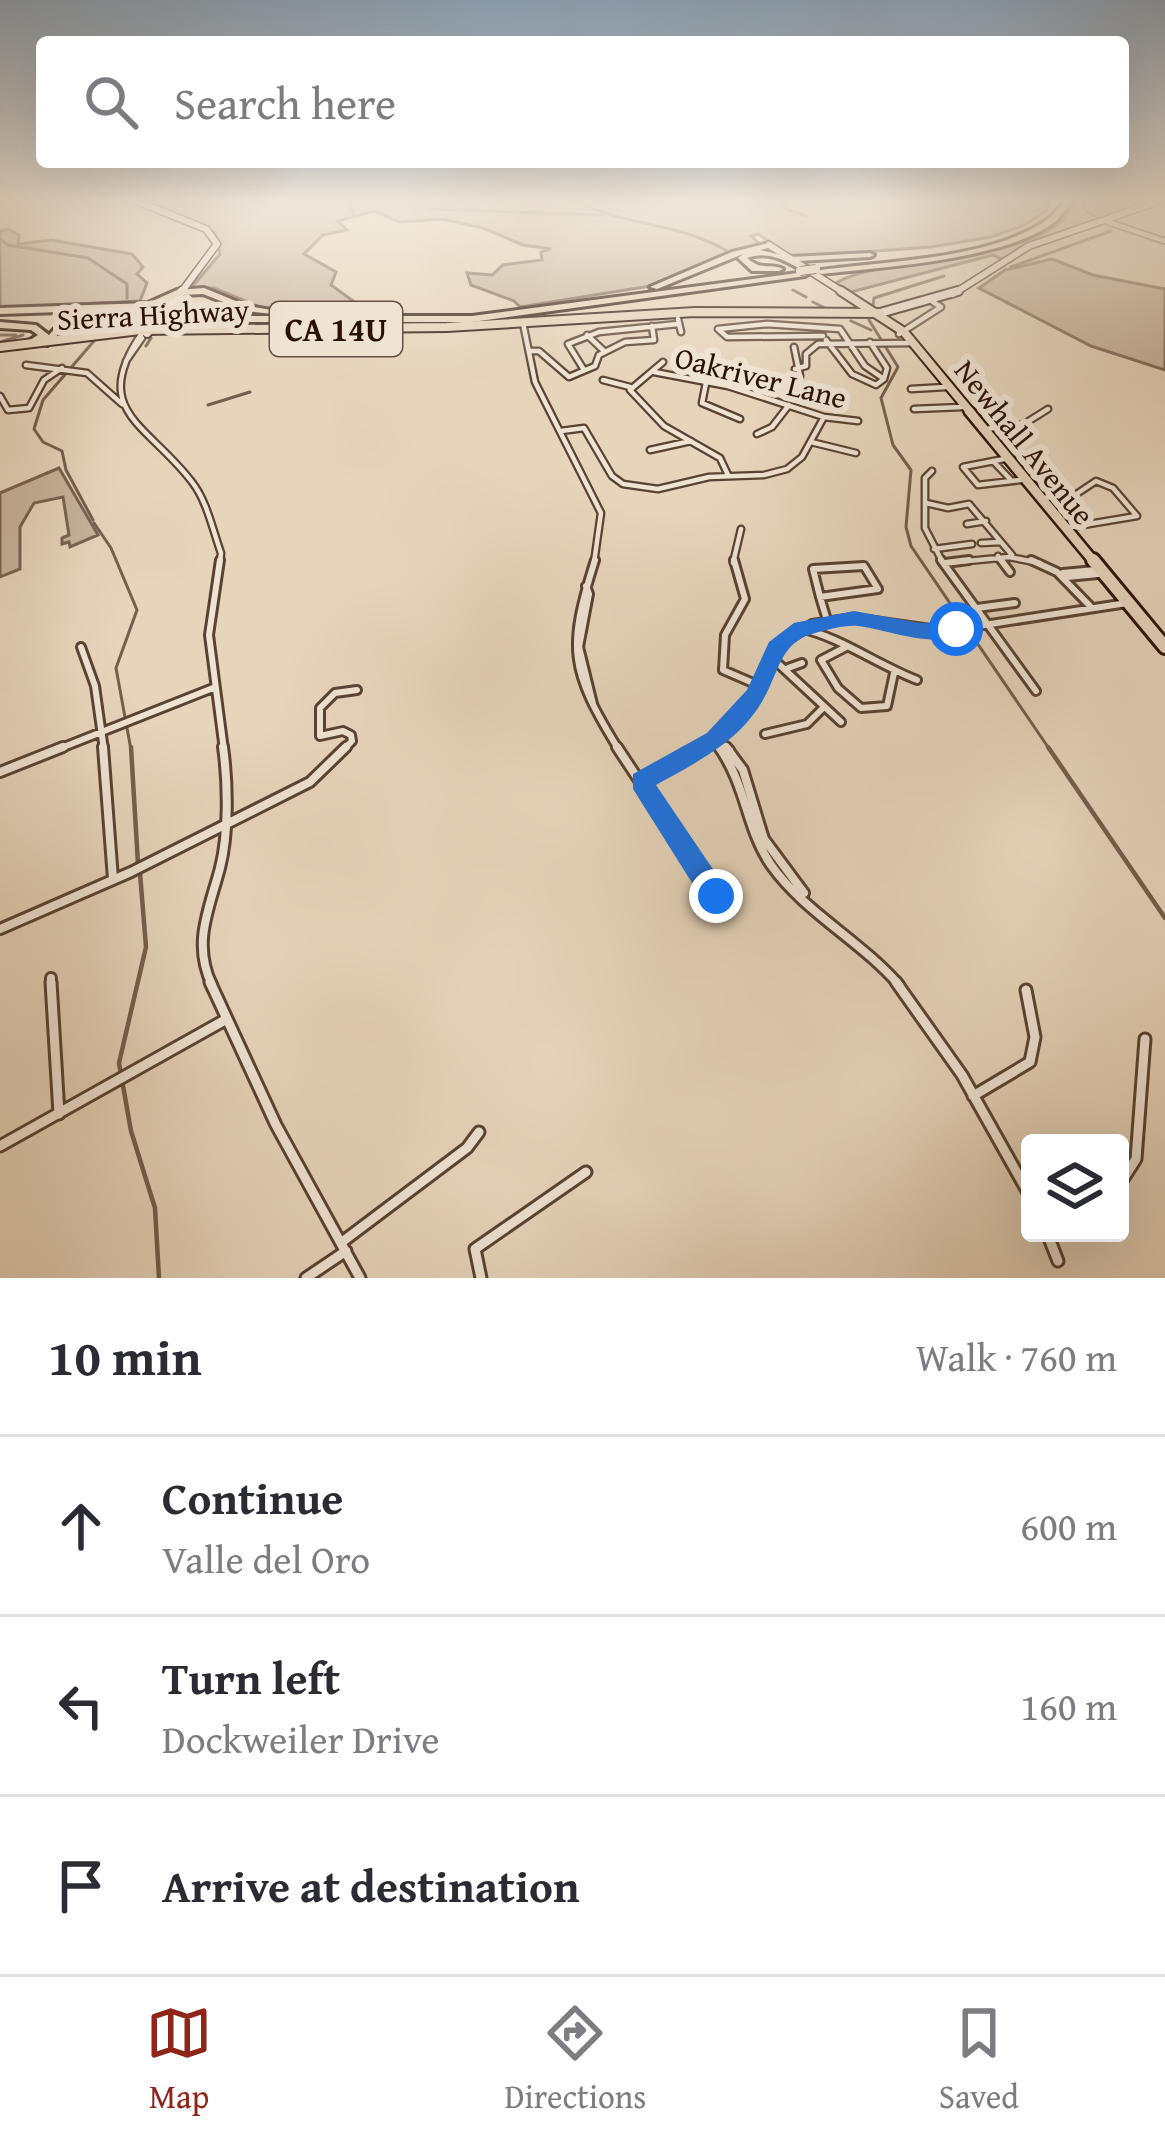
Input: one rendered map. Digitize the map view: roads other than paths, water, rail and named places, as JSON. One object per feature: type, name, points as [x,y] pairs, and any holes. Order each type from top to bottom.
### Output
[{"type":"highway","points":[[525,314],[680,280],[727,258]]},
{"type":"highway","points":[[743,258],[759,269],[809,270],[922,258]]},
{"type":"highway","points":[[782,258],[809,270]]},
{"type":"highway","points":[[20,311],[400,320],[496,317],[672,293],[868,258]]},
{"type":"highway","points":[[672,293],[868,258]]},
{"type":"highway","points":[[525,314],[893,258]]},
{"type":"highway","points":[[621,295],[895,258]]},
{"type":"highway","points":[[160,316],[212,292],[259,310],[326,318]]},
{"type":"highway","points":[[0,316],[20,311],[150,306],[160,316]]},
{"type":"highway","points":[[0,316],[496,317]]},
{"type":"highway","points":[[0,316],[37,328],[44,335],[33,342]]},
{"type":"highway","points":[[48,341],[53,331],[67,325],[160,316],[326,318]]},
{"type":"main road","points":[[160,316],[209,258]]},
{"type":"main road","name":"Newhall Avenue","points":[[790,258],[903,335],[927,356],[964,407]]},
{"type":"main road","name":"Sierra Highway","points":[[160,316],[695,312],[816,321],[933,302],[970,286],[1013,258]]},
{"type":"main road","name":"Newhall Avenue","points":[[877,314],[903,335],[964,407],[1016,480],[1063,527],[1165,654]]},
{"type":"main road","name":"Sierra Highway","points":[[160,316],[476,328],[496,317]]},
{"type":"main road","name":"Sierra Highway","points":[[0,348],[48,341]]},
{"type":"main road","name":"Sierra Highway","points":[[0,348],[48,341]]},
{"type":"main road","name":"Newhall Avenue","points":[[1002,459],[1043,497],[1096,572],[1126,603]]},
{"type":"street","points":[[795,369],[806,366],[811,350],[827,343],[887,341],[903,335],[941,307],[933,302]]},
{"type":"street","points":[[525,314],[535,382],[601,513],[604,533],[575,616],[578,676],[726,912]]},
{"type":"street","points":[[113,392],[128,349],[160,316]]},
{"type":"street","points":[[584,370],[568,345],[587,335],[678,321],[681,332]]},
{"type":"street","points":[[816,321],[844,369],[876,385],[887,368],[870,341]]},
{"type":"street","points":[[823,336],[727,337],[718,328],[816,321],[840,329],[865,366],[884,379]]},
{"type":"street","points":[[529,351],[539,351],[566,377],[596,366],[604,351],[625,342],[653,340],[657,337],[652,326]]},
{"type":"street","points":[[587,335],[604,351]]},
{"type":"street","points":[[794,347],[800,376]]},
{"type":"street","points":[[630,387],[663,362]]},
{"type":"street","points":[[26,365],[87,373],[113,392],[196,486],[219,543],[222,563],[210,627],[213,688],[226,767],[221,865],[205,911],[201,962],[224,1020],[360,1278]]},
{"type":"street","points":[[0,397],[8,410],[29,408],[44,380],[62,368]]},
{"type":"street","name":"Oakriver Lane","points":[[653,372],[824,417],[858,421]]},
{"type":"street","points":[[603,380],[630,387],[664,426],[720,458],[728,475]]},
{"type":"street","points":[[706,383],[702,403],[740,419]]},
{"type":"street","points":[[911,389],[946,387]]},
{"type":"street","points":[[757,434],[772,427],[790,405]]},
{"type":"street","points":[[914,409],[964,407]]},
{"type":"street","points":[[985,432],[1016,427],[1048,409]]},
{"type":"street","points":[[561,431],[584,428],[612,476],[623,484],[658,489],[787,469],[812,442],[824,417]]},
{"type":"street","points":[[650,450],[682,446],[691,440]]},
{"type":"street","points":[[812,442],[856,453]]},
{"type":"street","points":[[1002,459],[963,467],[978,484],[1016,480]]},
{"type":"street","points":[[932,471],[925,478],[925,528],[933,549],[1036,691]]},
{"type":"street","points":[[1043,497],[1076,495],[1096,481],[1118,493],[1137,516],[1063,527]]},
{"type":"street","points":[[925,503],[948,508],[970,504],[1012,555]]},
{"type":"street","points":[[967,524],[986,521]]},
{"type":"street","points":[[741,529],[733,565],[745,598],[725,635],[723,670],[760,686]]},
{"type":"street","points":[[933,549],[1002,542]]},
{"type":"street","points":[[944,564],[1012,555],[1065,575],[1096,572]]},
{"type":"street","points":[[998,556],[1010,572]]},
{"type":"street","points":[[820,597],[878,590],[864,566],[813,569],[820,597],[827,620]]},
{"type":"street","points":[[1065,575],[1090,606]]},
{"type":"street","points":[[976,608],[1015,603]]},
{"type":"street","points":[[641,782],[715,740],[760,686],[770,656],[800,628],[827,620],[867,619],[920,630],[958,629],[1126,603]]},
{"type":"street","points":[[800,628],[832,636],[894,673],[917,680]]},
{"type":"street","points":[[81,647],[92,660],[102,732],[113,879]]},
{"type":"street","points":[[846,647],[821,660],[838,688],[861,708],[887,706],[894,673]]},
{"type":"street","points":[[770,656],[842,722]]},
{"type":"street","points":[[788,668],[802,663]]},
{"type":"street","points":[[0,772],[213,688]]},
{"type":"street","points":[[0,929],[310,782],[352,741],[352,735],[343,731],[320,736],[317,716],[335,693],[357,690]]},
{"type":"street","points":[[765,734],[807,724],[824,708]]},
{"type":"street","points":[[715,740],[736,769],[763,851],[780,876],[886,969],[973,1096],[1021,1180]]},
{"type":"street","points":[[51,978],[58,1114]]},
{"type":"street","points":[[973,1096],[1030,1062],[1035,1037],[1026,990]]},
{"type":"street","points":[[0,1146],[224,1020]]},
{"type":"street","points":[[1129,1170],[1136,1159],[1145,1039]]},
{"type":"street","points":[[306,1278],[479,1132]]},
{"type":"street","points":[[481,1278],[475,1249],[586,1172]]},
{"type":"street","points":[[1051,1242],[1058,1261]]},
{"type":"waterway","points":[[86,258],[127,284],[127,298]]},
{"type":"waterway","points":[[1011,267],[1037,258]]},
{"type":"waterway","points":[[873,305],[874,298],[944,276]]},
{"type":"waterway","points":[[793,290],[806,297]]},
{"type":"waterway","points":[[813,302],[827,309]]},
{"type":"waterway","points":[[869,320],[898,367],[881,398],[893,445],[911,470],[906,527],[911,546],[1050,750]]},
{"type":"waterway","points":[[851,321],[871,330]]},
{"type":"waterway","points":[[74,328],[143,323]]},
{"type":"waterway","points":[[0,335],[16,335]]},
{"type":"waterway","points":[[0,342],[23,335]]},
{"type":"waterway","points":[[146,346],[151,338]]},
{"type":"waterway","points":[[93,520],[66,470],[62,451],[43,442],[34,429],[43,400],[94,341]]},
{"type":"waterway","points":[[208,405],[250,392]]},
{"type":"waterway","points":[[94,523],[111,548],[137,610],[116,668],[131,750]]},
{"type":"waterway","points":[[131,747],[138,864]]},
{"type":"waterway","points":[[1048,747],[1165,918]]},
{"type":"waterway","points":[[140,873],[146,947],[119,1063],[131,1131],[155,1208],[159,1278]]}]
